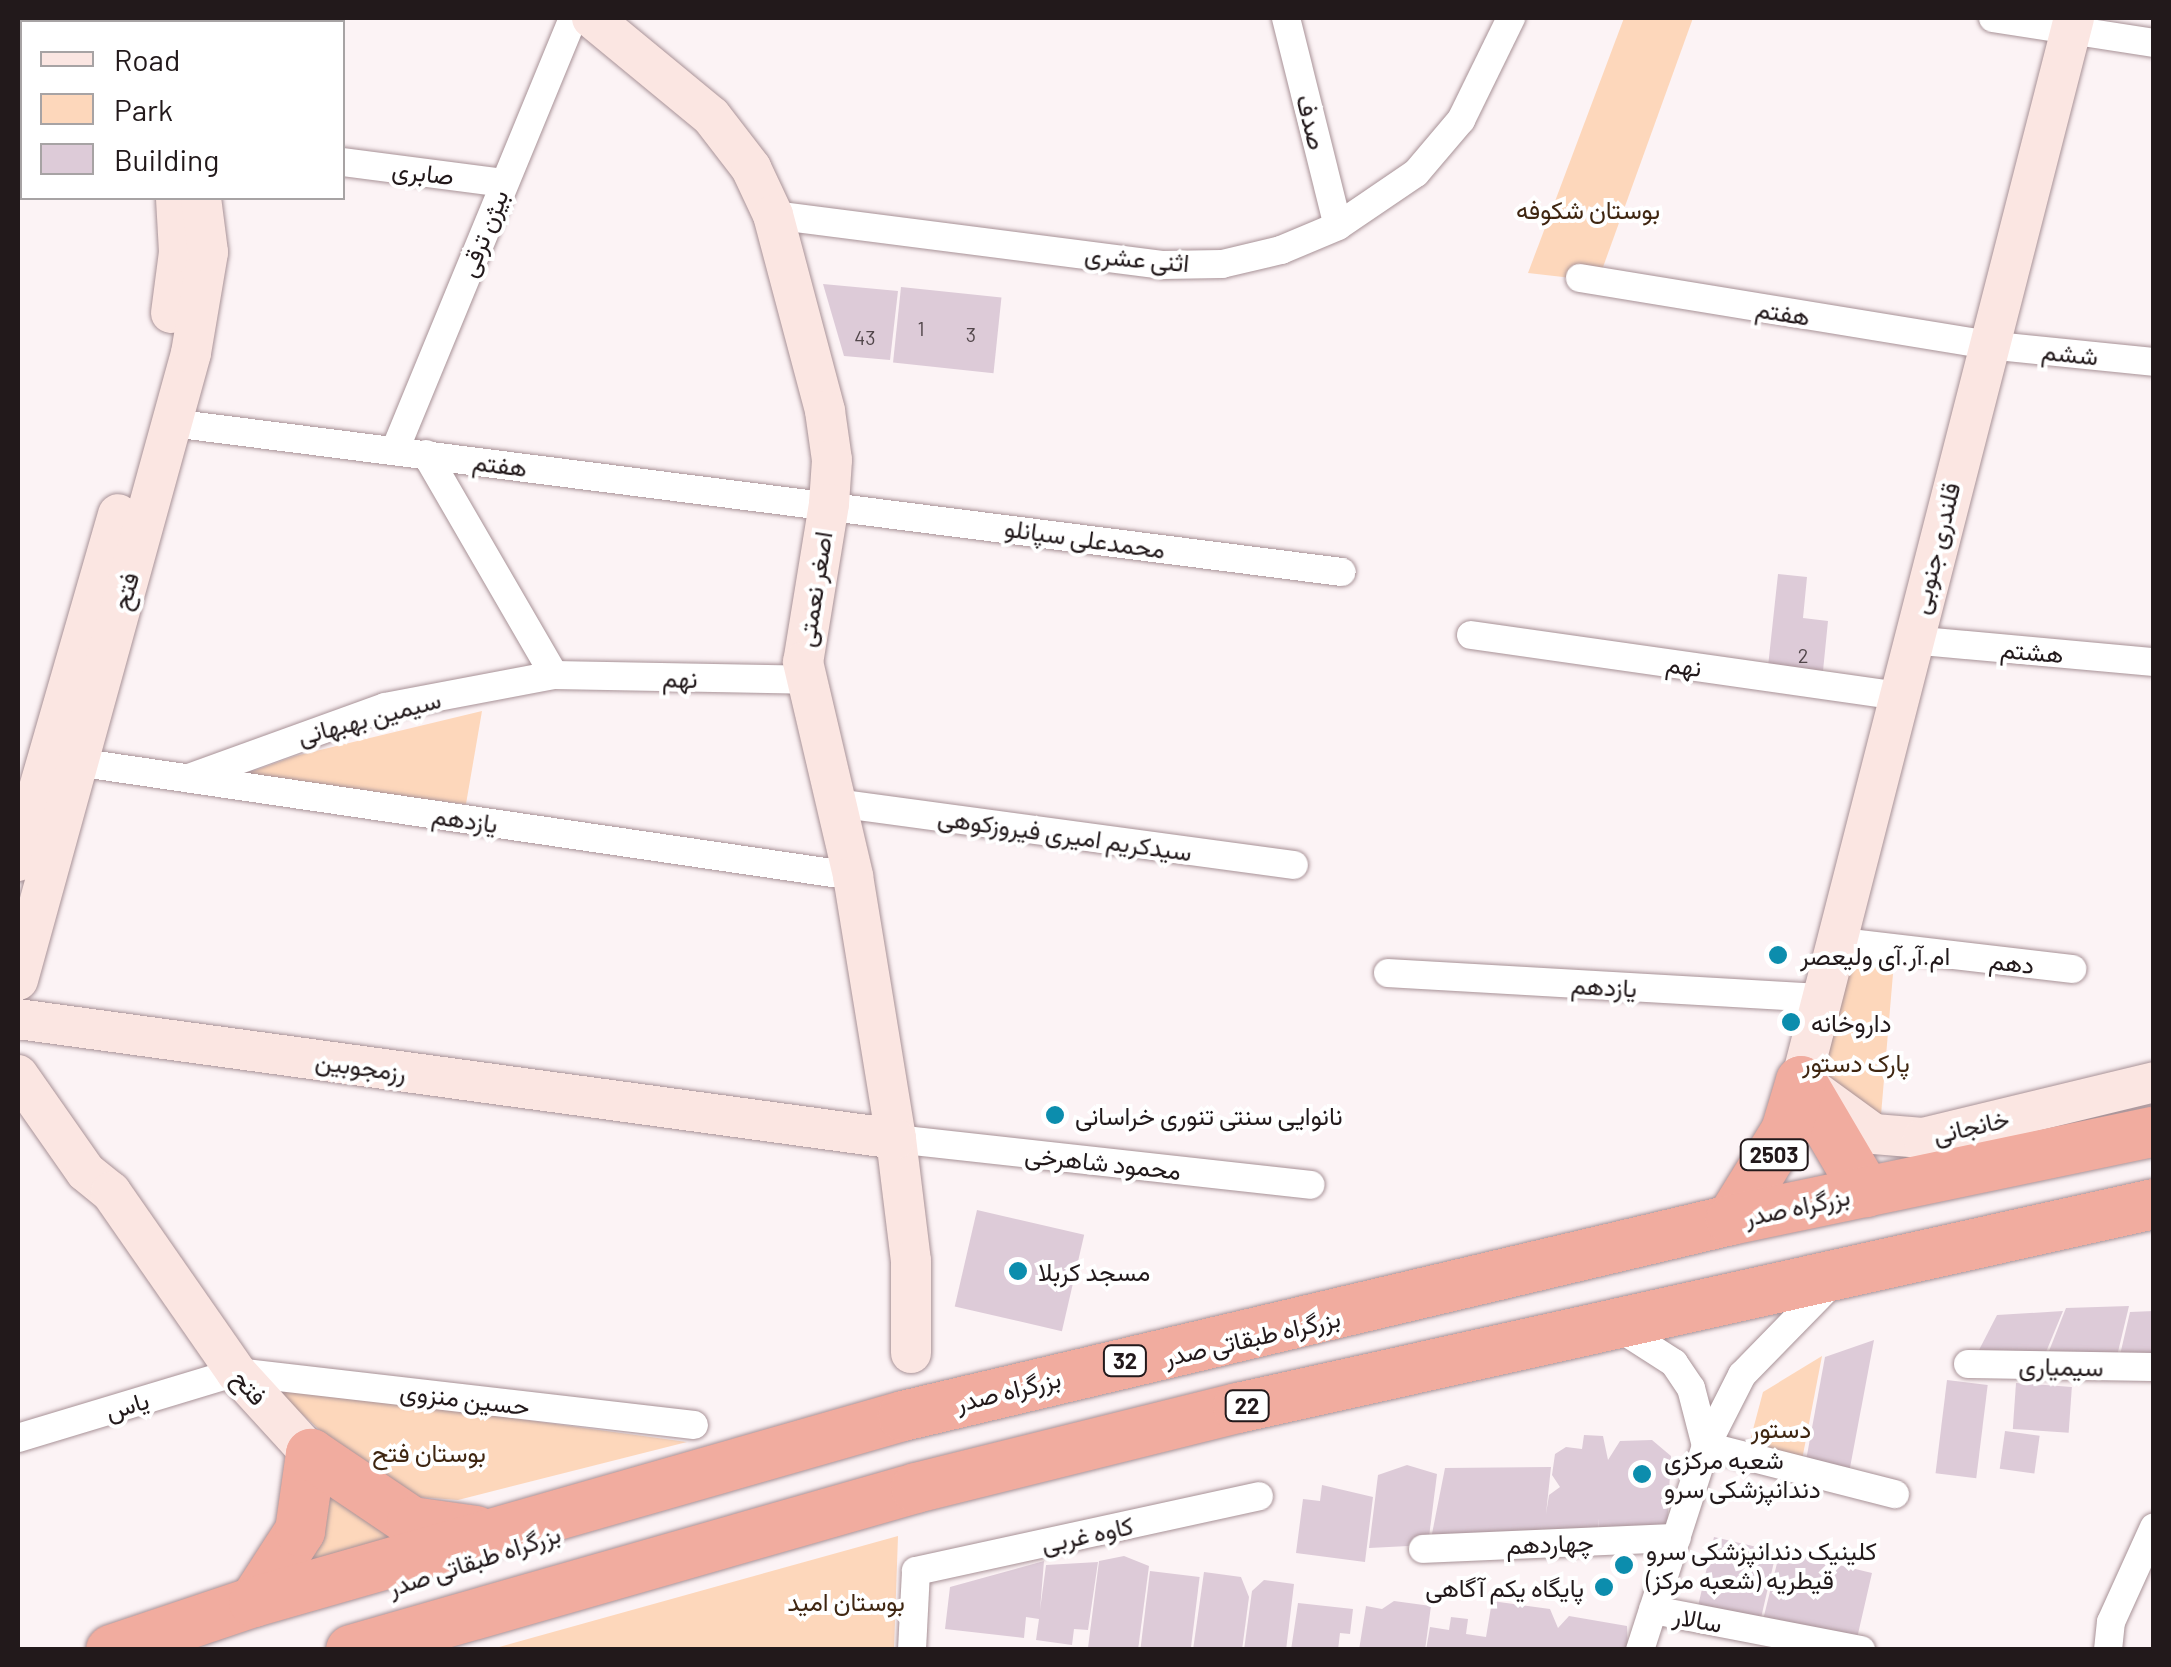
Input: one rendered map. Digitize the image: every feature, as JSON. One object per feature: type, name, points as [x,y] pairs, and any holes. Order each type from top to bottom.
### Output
[{"type":"highway","name":"2503","points":[[1801,1081],[1866,1192]]},
{"type":"highway","name":"2503","points":[[1731,1220],[1762,1178],[1801,1081]]},
{"type":"highway","name":"بزرگراه صدر","points":[[111,1650],[254,1602],[922,1411],[1731,1220],[2154,1132]]},
{"type":"highway","name":"بزرگراه طبقاتی صدر","points":[[196,1650],[905,1423],[1544,1270],[2154,1140]]},
{"type":"highway","name":"بزرگراه طبقاتی صدر","points":[[352,1650],[916,1488],[1238,1408],[2154,1207]]},
{"type":"highway","points":[[377,1644],[1240,1416],[1632,1336],[2154,1207]]},
{"type":"highway","points":[[254,1602],[300,1531],[311,1454],[412,1522],[455,1532],[506,1529]]},
{"type":"street","name":"بیژن ترقی","points":[[395,450],[573,18]]},
{"type":"street","name":"اصغر نعمتی","points":[[592,18],[711,116],[751,168],[773,215],[825,410],[832,460],[829,504],[803,645],[807,680],[853,876],[896,1139],[911,1261],[911,1353]]},
{"type":"street","name":"صدف","points":[[1286,18],[1338,226]]},
{"type":"street","name":"اثنی عشری","points":[[773,215],[1162,265],[1236,260],[1338,226],[1416,173],[1460,120],[1511,18]]},
{"type":"street","points":[[1993,18],[2071,25],[2154,44]]},
{"type":"street","name":"قلندری جنوبی","points":[[1801,1081],[2071,25]]},
{"type":"street","name":"صابری","points":[[345,162],[503,183]]},
{"type":"street","name":"فتح","points":[[159,422],[179,252],[176,200]]},
{"type":"street","name":"فتح","points":[[18,1005],[61,760],[208,252],[201,200]]},
{"type":"street","name":"هفتم","points":[[1580,278],[1987,345]]},
{"type":"street","name":"ششم","points":[[1987,345],[2154,362]]},
{"type":"street","name":"هفتم","points":[[159,422],[829,504]]},
{"type":"street","points":[[426,454],[554,675]]},
{"type":"street","name":"محمدعلی سپانلو","points":[[829,504],[1342,572]]},
{"type":"street","name":"نهم","points":[[1471,635],[1897,696]]},
{"type":"street","name":"هشتم","points":[[1911,640],[2154,662]]},
{"type":"street","name":"نهم","points":[[554,675],[807,680]]},
{"type":"street","name":"سیمین بهبهانی","points":[[189,778],[386,707],[554,675]]},
{"type":"street","name":"فتح","points":[[18,861],[24,814],[61,760]]},
{"type":"street","name":"یازدهم","points":[[61,760],[853,876]]},
{"type":"street","name":"سیدکریم امیری فیروزکوهی","points":[[836,802],[1294,865]]},
{"type":"street","name":"دهم","points":[[1834,941],[2072,969]]},
{"type":"street","name":"یازدهم","points":[[1388,973],[1820,998]]},
{"type":"street","points":[[18,1005],[105,1156],[111,1192]]},
{"type":"street","name":"رزمجوبین","points":[[18,1005],[896,1139]]},
{"type":"street","name":"فتح","points":[[18,1075],[86,1172],[111,1192],[236,1372],[311,1454]]},
{"type":"street","name":"خانجانی","points":[[1801,1081],[1874,1134],[1923,1138],[2154,1082]]},
{"type":"street","name":"محمود شاهرخی","points":[[896,1139],[1310,1185]]},
{"type":"street","points":[[1640,1650],[1706,1446],[1742,1375],[1826,1289]]},
{"type":"street","points":[[1632,1336],[1674,1364],[1691,1388],[1706,1446]]},
{"type":"street","name":"سیمیاری","points":[[1968,1364],[2154,1368]]},
{"type":"street","name":"حسین منزوی","points":[[236,1372],[694,1425]]},
{"type":"street","name":"یاس","points":[[18,1438],[236,1372]]},
{"type":"street","points":[[1706,1446],[1895,1494]]},
{"type":"street","name":"کاوه غربی","points":[[912,1650],[916,1571],[1258,1496]]},
{"type":"street","points":[[2108,1650],[2111,1622],[2152,1535]]},
{"type":"street","name":"چهاردهم","points":[[1423,1548],[1677,1538]]},
{"type":"street","name":"سالار","points":[[1653,1610],[1861,1650]]},
{"type":"green space","name":"بوستان شکوفه","points":[[1624,18],[1693,18],[1598,281],[1528,273]]},
{"type":"green space","points":[[482,711],[466,804],[237,777],[295,756]]},
{"type":"green space","name":"پارک دستور","points":[[1848,953],[1894,962],[1881,1115],[1822,1076]]},
{"type":"green space","name":"دستور","points":[[1822,1356],[1801,1465],[1747,1452],[1763,1392]]},
{"type":"green space","name":"بوستان فتح","points":[[270,1385],[687,1442],[458,1500],[405,1496],[367,1473]]},
{"type":"green space","points":[[320,1473],[412,1541],[283,1594]]},
{"type":"green space","name":"بوستان امید","points":[[898,1536],[894,1649],[492,1649]]},
{"type":"building","points":[[823,284],[898,291],[890,360],[844,356]]},
{"type":"building","points":[[901,287],[1001,298],[994,373],[893,363]]},
{"type":"building","points":[[1778,574],[1807,577],[1803,618],[1828,621],[1822,681],[1767,676]]},
{"type":"building","name":"مسجد کربلا","points":[[977,1210],[1084,1235],[1062,1331],[955,1306]]},
{"type":"building","points":[[2129,1306],[2117,1356],[2049,1351],[2066,1308]]},
{"type":"building","points":[[2063,1311],[2046,1352],[1979,1350],[1997,1315]]},
{"type":"building","points":[[2154,1311],[2154,1355],[2120,1355],[2130,1312]]},
{"type":"building","points":[[1874,1340],[1849,1473],[1805,1466],[1825,1357]]},
{"type":"building","points":[[1947,1380],[1988,1385],[1976,1478],[1936,1473]]},
{"type":"building","points":[[2016,1383],[2072,1387],[2069,1433],[2013,1429]]},
{"type":"building","points":[[2005,1431],[2040,1436],[2034,1474],[2000,1469]]},
{"type":"building","points":[[1584,1435],[1603,1436],[1608,1460],[1620,1441],[1652,1440],[1671,1456],[1667,1530],[1598,1533],[1599,1519],[1597,1534],[1430,1544],[1445,1468],[1551,1467],[1546,1514],[1549,1495],[1560,1487],[1552,1475],[1555,1454],[1566,1447],[1582,1449]]},
{"type":"building","points":[[1407,1465],[1437,1474],[1428,1545],[1369,1548],[1378,1475]]},
{"type":"building","points":[[1322,1485],[1373,1497],[1365,1562],[1296,1553],[1303,1499],[1320,1501]]},
{"type":"building","points":[[1714,1537],[1776,1551],[1759,1625],[1697,1611]]},
{"type":"building","points":[[1780,1551],[1872,1573],[1855,1647],[1819,1629],[1762,1624]]},
{"type":"building","points":[[1124,1556],[1149,1566],[1138,1650],[1088,1648],[1099,1561]]},
{"type":"building","points":[[1044,1561],[1040,1610],[1046,1565],[1098,1562],[1088,1630],[1074,1629],[1072,1645],[1036,1640],[1039,1619],[1026,1617],[1024,1638],[945,1629],[950,1587]]},
{"type":"building","points":[[1150,1571],[1200,1577],[1191,1650],[1140,1650]]},
{"type":"building","points":[[1204,1572],[1241,1577],[1249,1597],[1242,1650],[1193,1650]]},
{"type":"building","points":[[1264,1580],[1294,1584],[1286,1650],[1244,1650],[1252,1591]]},
{"type":"building","points":[[1394,1601],[1431,1606],[1425,1650],[1359,1650],[1366,1606],[1382,1609]]},
{"type":"building","points":[[1492,1601],[1550,1609],[1558,1628],[1569,1616],[1627,1626],[1628,1650],[1426,1650],[1430,1627],[1449,1630],[1451,1617],[1468,1619],[1466,1634],[1486,1637]]},
{"type":"building","points":[[1298,1603],[1353,1609],[1350,1634],[1340,1633],[1338,1650],[1291,1650]]},
{"type":"place","name":"ام.آر.آی ولیعصر","points":[[1778,955]]},
{"type":"place","name":"داروخانه","points":[[1791,1022]]},
{"type":"place","name":"نانوایی سنتی تنوری خراسانی","points":[[1055,1115]]},
{"type":"place","name":"مسجد کربلا","points":[[1018,1271]]},
{"type":"place","name":"شعبه مرکزی دندانپزشکی سرو","points":[[1642,1474]]},
{"type":"place","name":"کلینیک دندانپزشکی سرو قیطریه (شعبه مرکز)","points":[[1624,1565]]},
{"type":"place","name":"پایگاه یکم آگاهی","points":[[1604,1587]]}]
